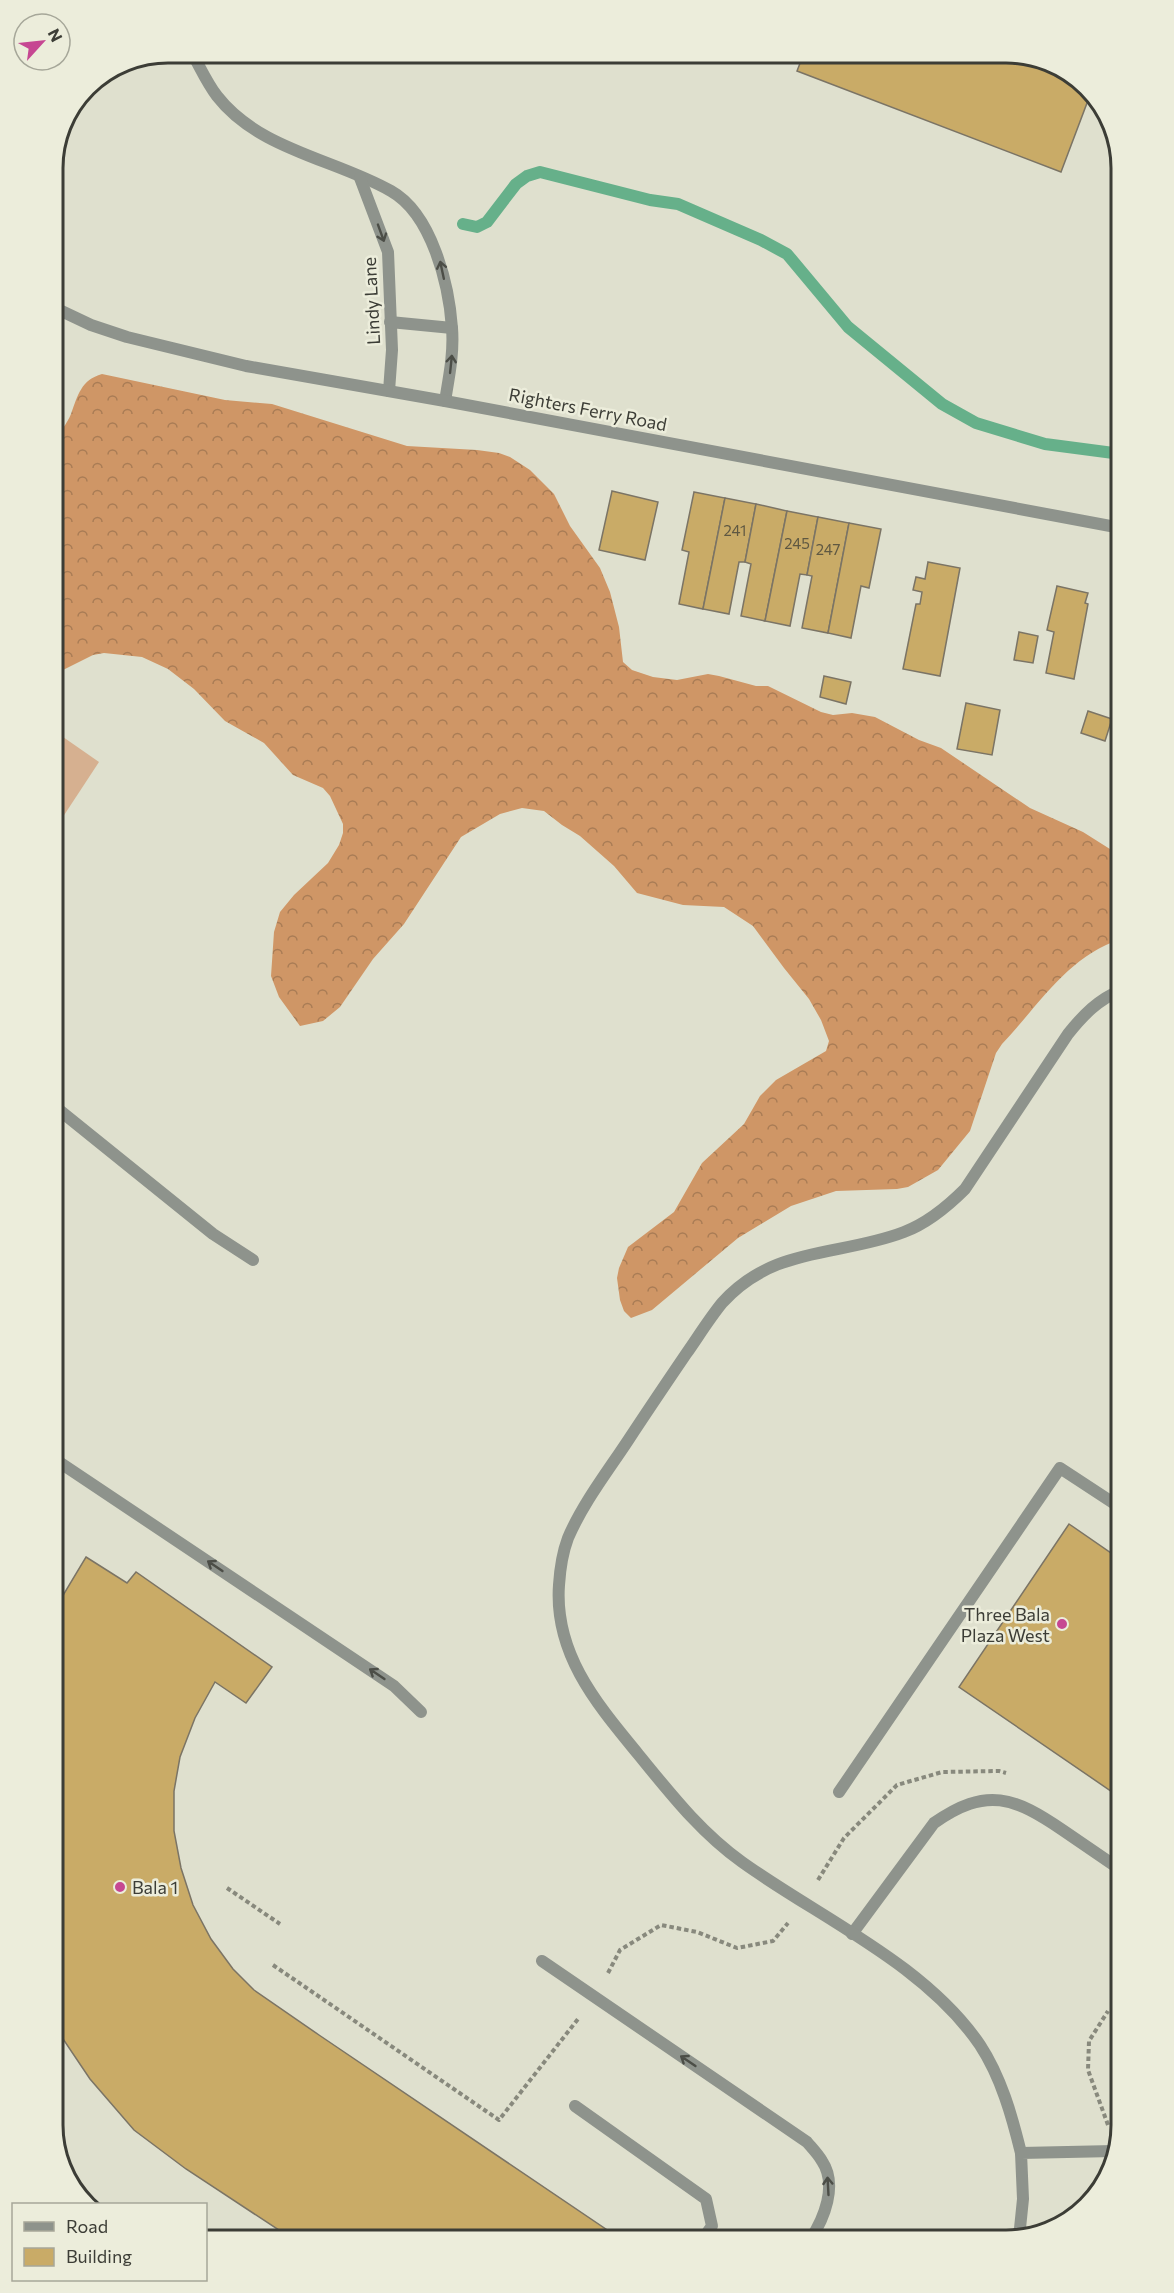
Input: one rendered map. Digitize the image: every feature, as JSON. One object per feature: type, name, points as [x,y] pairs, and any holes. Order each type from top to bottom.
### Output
[{"type":"street","points":[[198,63],[217,96],[236,116],[262,134],[393,192],[416,213],[442,264],[452,328],[452,361],[445,401]]},
{"type":"street","name":"Lindy Lane","points":[[360,178],[388,252],[392,350],[388,391]]},
{"type":"street","name":"Righters Ferry Road","points":[[63,312],[91,325],[127,337],[246,366],[1111,526]]},
{"type":"street","points":[[390,322],[452,328]]},
{"type":"street","points":[[1020,2229],[1023,2199],[1021,2153],[1011,2114],[981,2047],[960,2020],[933,1993],[893,1962],[713,1840],[687,1814],[597,1704],[574,1664],[561,1629],[558,1594],[561,1562],[568,1538],[587,1502],[649,1408],[723,1303],[756,1275],[778,1264],[800,1256],[903,1233],[946,1208],[965,1189],[1068,1034],[1086,1011],[1111,995]]},
{"type":"street","points":[[63,1113],[197,1222],[253,1260]]},
{"type":"street","points":[[63,1465],[394,1686],[421,1712]]},
{"type":"street","points":[[839,1792],[1060,1468],[1111,1501]]},
{"type":"street","points":[[852,1934],[934,1823],[952,1811],[971,1803],[992,1799],[1012,1801],[1036,1812],[1111,1863]]},
{"type":"street","points":[[543,1961],[807,2142],[823,2162],[829,2181],[828,2203],[817,2230]]},
{"type":"street","points":[[575,2106],[706,2199],[712,2226],[709,2230]]},
{"type":"street","points":[[1021,2153],[1107,2151]]},
{"type":"path","points":[[608,1973],[620,1950],[661,1925],[697,1932],[737,1948],[773,1941],[804,1903],[844,1838],[897,1785],[942,1772],[999,1771],[1010,1775]]},
{"type":"path","points":[[227,1888],[280,1924]]},
{"type":"path","points":[[273,1965],[499,2120],[578,2019]]},
{"type":"path","points":[[1108,2011],[1089,2041],[1088,2070],[1110,2133]]},
{"type":"green space","points":[[102,374],[225,400],[272,404],[407,446],[477,450],[510,457],[530,470],[554,494],[570,526],[600,568],[610,592],[619,627],[623,662],[632,670],[653,677],[677,680],[708,674],[756,686],[768,686],[821,712],[833,715],[852,713],[875,717],[919,740],[941,748],[1030,808],[1083,832],[1111,850],[1111,943],[1085,957],[1070,969],[1002,1044],[996,1053],[970,1131],[938,1170],[908,1187],[836,1191],[791,1206],[738,1238],[652,1310],[631,1318],[624,1311],[620,1300],[617,1278],[628,1247],[674,1212],[702,1163],[744,1124],[760,1096],[776,1080],[826,1051],[829,1041],[821,1020],[809,999],[753,926],[724,907],[683,905],[637,893],[614,866],[580,836],[544,811],[522,808],[500,814],[461,837],[404,924],[373,959],[340,1007],[323,1021],[300,1026],[279,997],[271,976],[274,932],[280,912],[294,895],[328,863],[339,845],[343,824],[330,796],[323,788],[293,775],[264,743],[225,721],[194,689],[168,669],[142,657],[104,653],[93,655],[63,670],[63,427],[81,389]]},
{"type":"shaded area","points":[[63,737],[99,762],[63,817]]},
{"type":"building","points":[[800,63],[1013,63],[1033,67],[1059,77],[1087,102],[1061,172],[797,71]]},
{"type":"building","points":[[612,491],[658,502],[645,560],[599,550]]},
{"type":"building","points":[[694,492],[725,498],[703,609],[679,604],[689,552],[682,550]]},
{"type":"building","points":[[725,498],[756,504],[745,562],[739,562],[729,614],[703,609]]},
{"type":"building","points":[[756,504],[787,511],[765,621],[741,616],[751,564],[745,562]]},
{"type":"building","points":[[787,511],[818,517],[807,575],[800,574],[790,626],[765,621]]},
{"type":"building","points":[[818,517],[849,523],[828,633],[802,628],[812,576],[807,575]]},
{"type":"building","points":[[849,523],[881,529],[869,588],[861,586],[851,638],[828,633]]},
{"type":"building","points":[[928,562],[960,568],[940,676],[903,669],[916,604],[920,604],[922,592],[913,590],[916,577],[925,579]]},
{"type":"building","points":[[1057,586],[1088,593],[1074,679],[1046,673],[1054,632],[1047,630]]},
{"type":"building","points":[[1019,632],[1038,636],[1033,663],[1014,660]]},
{"type":"building","points":[[824,676],[851,682],[846,704],[820,697]]},
{"type":"building","points":[[966,703],[1000,710],[992,755],[957,749]]},
{"type":"building","points":[[1088,711],[1111,719],[1105,741],[1081,733]]},
{"type":"building","name":"Three Bala Plaza West","points":[[1069,1524],[1111,1553],[1111,1791],[959,1687]]},
{"type":"building","name":"Bala 1","points":[[86,1557],[127,1583],[136,1572],[272,1667],[246,1703],[215,1682],[195,1718],[180,1757],[174,1791],[174,1831],[181,1868],[193,1905],[211,1939],[233,1969],[254,1990],[607,2230],[279,2230],[186,2169],[134,2130],[90,2079],[63,2039],[63,1595]]},
{"type":"waterway","points":[[463,224],[477,227],[487,222],[516,184],[527,176],[540,172],[650,200],[678,204],[761,240],[787,254],[848,327],[942,404],[976,423],[1045,444],[1111,453]]},
{"type":"place","name":"Three Bala Plaza West","points":[[1062,1624]]},
{"type":"place","name":"Bala 1","points":[[120,1887]]}]
